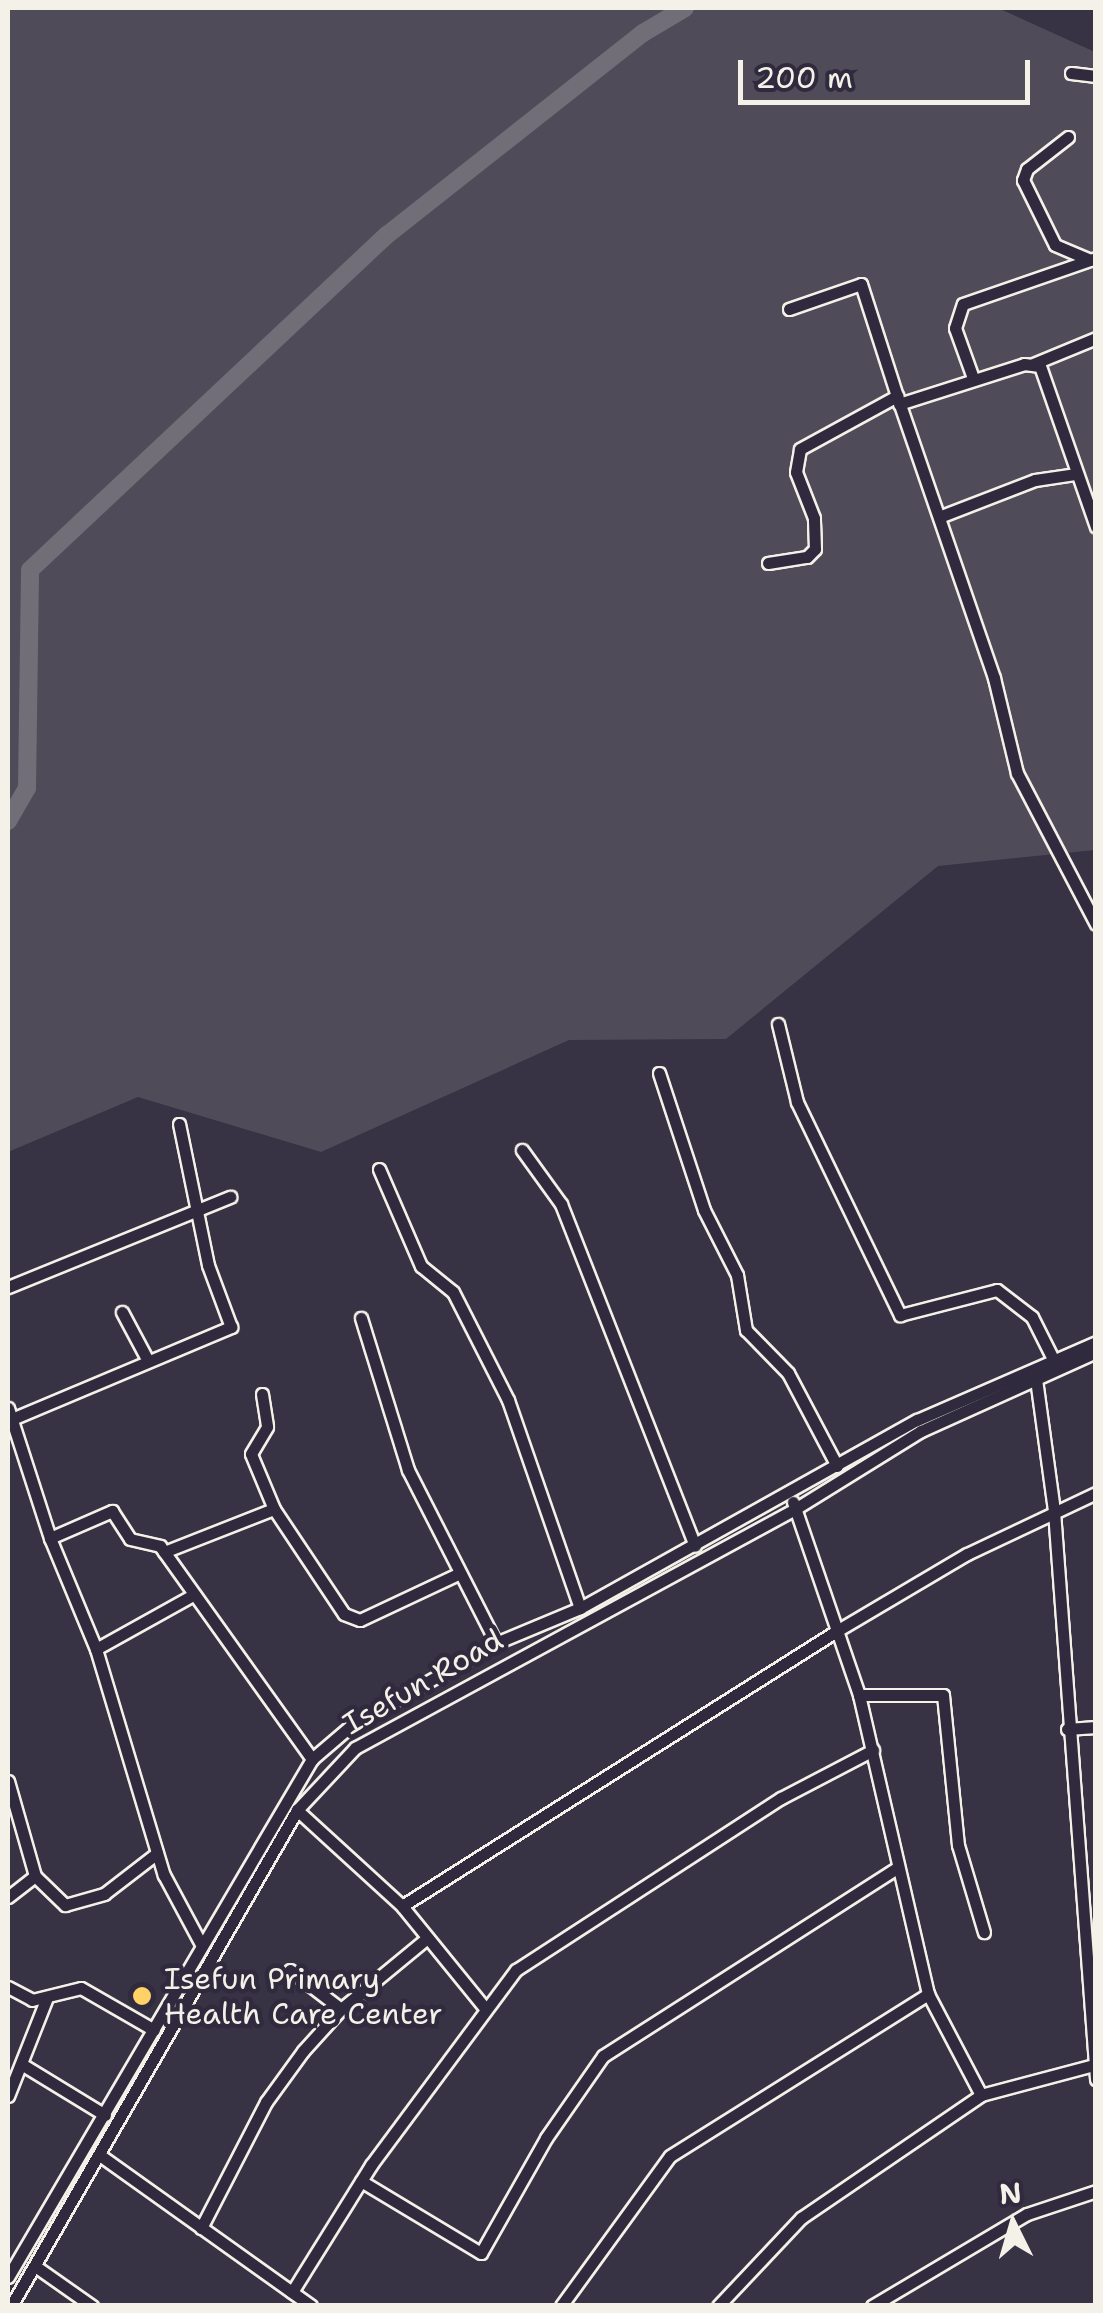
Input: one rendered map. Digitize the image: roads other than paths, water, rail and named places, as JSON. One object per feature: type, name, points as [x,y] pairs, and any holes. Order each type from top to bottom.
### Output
[{"type":"street","points":[[1071,72],[1096,76]]},
{"type":"street","points":[[1068,137],[1027,169],[1023,180],[1055,244],[1093,259]]},
{"type":"street","points":[[973,378],[955,328],[964,304],[1093,259]]},
{"type":"street","points":[[789,309],[862,284],[994,678],[1017,773],[1096,924]]},
{"type":"street","points":[[768,563],[807,557],[814,549],[814,518],[796,472],[800,449],[898,400],[1033,364],[1096,338]]},
{"type":"street","points":[[1033,364],[1044,374],[1096,527]]},
{"type":"street","points":[[939,517],[1035,480],[1075,474]]},
{"type":"street","points":[[778,1024],[797,1102],[900,1315],[996,1290],[1032,1318],[1053,1358]]},
{"type":"street","points":[[659,1073],[704,1210],[737,1275],[746,1330],[788,1372],[837,1466]]},
{"type":"street","points":[[179,1124],[194,1208],[231,1327],[10,1414],[50,1538],[96,1649],[156,1853],[201,1944]]},
{"type":"street","points":[[522,1150],[566,1216],[694,1546]]},
{"type":"street","points":[[379,1168],[421,1266],[453,1292],[508,1400],[580,1608]]},
{"type":"street","points":[[8,1287],[194,1208],[230,1197]]},
{"type":"street","points":[[122,1312],[146,1359]]},
{"type":"street","points":[[361,1318],[408,1470],[496,1643]]},
{"type":"street","name":"Isefun Road","points":[[8,2277],[312,1759],[353,1724],[496,1643],[580,1608],[694,1546],[793,1502],[837,1466],[917,1420],[1096,1342]]},
{"type":"street","name":"Isefun Road","points":[[11,2306],[101,2156],[297,1810],[354,1748],[921,1431],[1096,1352]]},
{"type":"street","points":[[718,2306],[801,2218],[980,2096],[1095,2072],[1054,1510],[1036,1379]]},
{"type":"street","points":[[262,1394],[267,1427],[252,1454],[274,1509],[344,1614],[356,1620],[460,1573]]},
{"type":"street","points":[[402,1906],[835,1632],[1054,1510],[1096,1493]]},
{"type":"street","points":[[793,1502],[859,1695],[928,1994],[980,2096]]},
{"type":"street","points":[[164,1552],[274,1509]]},
{"type":"street","points":[[50,1538],[112,1511],[130,1539],[164,1552],[312,1759]]},
{"type":"street","points":[[96,1649],[193,1595]]},
{"type":"street","points":[[859,1695],[944,1695],[958,1845],[984,1932]]},
{"type":"street","points":[[1067,1729],[1096,1728]]},
{"type":"street","points":[[292,2292],[361,2181],[457,2056],[485,2008],[516,1970],[781,1798],[874,1750]]},
{"type":"street","points":[[8,1781],[35,1876],[74,1907],[144,1866],[156,1853]]},
{"type":"street","points":[[297,1810],[402,1906],[485,2008]]},
{"type":"street","points":[[144,1866],[164,1875]]},
{"type":"street","points":[[361,2181],[481,2253],[546,2138],[603,2056],[897,1868]]},
{"type":"street","points":[[8,1898],[35,1876]]},
{"type":"street","points":[[202,2228],[266,2102],[341,2009],[427,1938]]},
{"type":"street","points":[[290,1970],[341,2009]]},
{"type":"street","points":[[8,1987],[46,2000],[80,1988],[154,2030]]},
{"type":"street","points":[[561,2306],[670,2156],[928,1994]]},
{"type":"street","points":[[8,2096],[46,2000]]},
{"type":"street","points":[[23,2066],[105,2115]]},
{"type":"street","points":[[101,2156],[311,2306]]},
{"type":"street","points":[[872,2306],[1027,2214],[1096,2190]]},
{"type":"street","points":[[35,2266],[92,2306]]},
{"type":"waterway","points":[[8,821],[27,788],[30,570],[387,235],[643,33],[685,8]]},
{"type":"place","name":"Isefun Primary Health Care Center","points":[[142,1996]]}]
